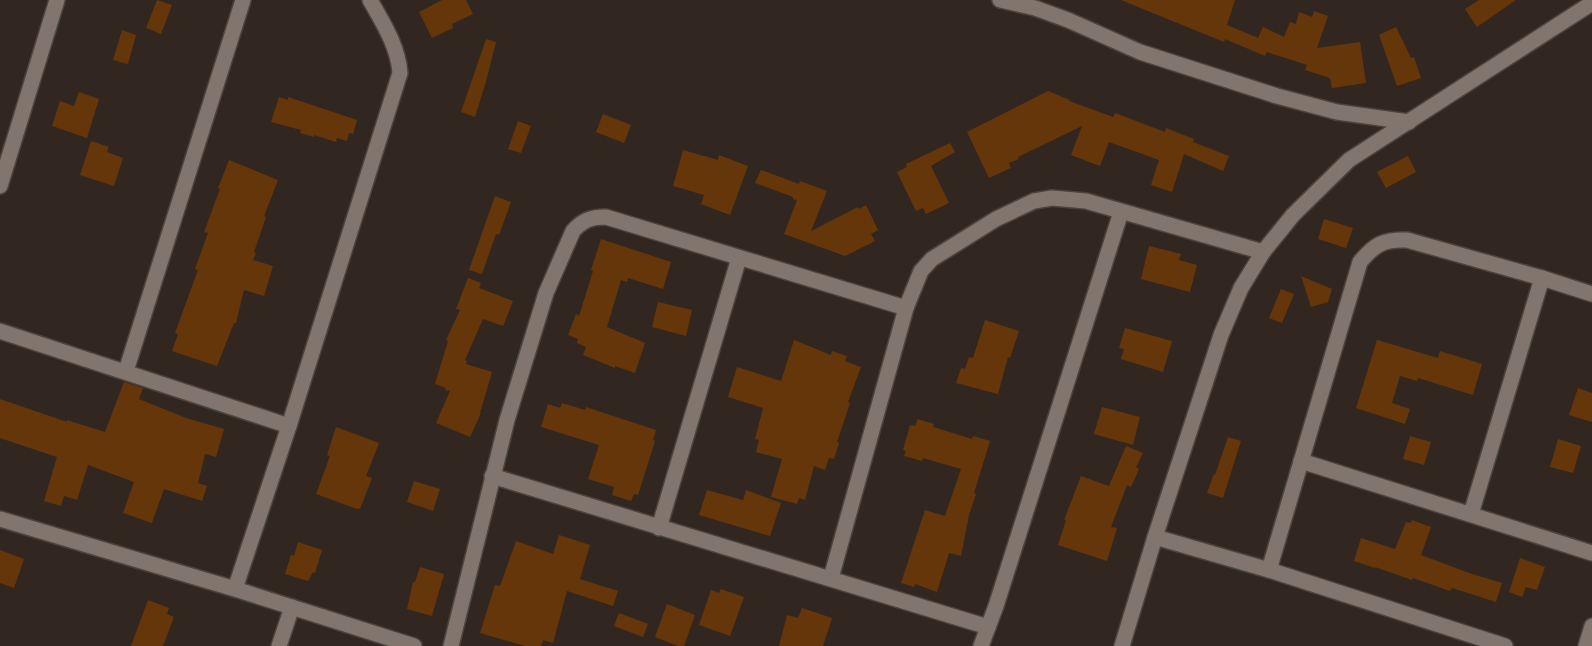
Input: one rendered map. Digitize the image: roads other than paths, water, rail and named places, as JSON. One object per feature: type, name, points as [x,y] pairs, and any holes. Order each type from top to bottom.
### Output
[{"type":"street","points":[[0,186],[57,0]]},
{"type":"street","points":[[126,371],[242,0]]},
{"type":"street","points":[[234,588],[289,426],[400,73],[399,58],[370,0]]},
{"type":"street","points":[[1000,0],[1035,8],[1068,20],[1140,52],[1277,96],[1337,112],[1408,122]]},
{"type":"street","points":[[1122,646],[1155,537],[1221,335],[1241,288],[1263,252],[1293,215],[1349,160],[1592,3]]},
{"type":"street","points":[[831,578],[906,308],[921,270],[932,259],[996,219],[1034,201],[1052,198],[1086,202],[1263,252]]},
{"type":"street","points":[[981,646],[996,606],[1121,212]]},
{"type":"street","points":[[451,646],[507,420],[546,293],[573,231],[580,223],[596,217],[606,217],[906,308]]},
{"type":"street","points":[[1269,570],[1360,262],[1369,252],[1381,243],[1393,239],[1407,240],[1592,294]]},
{"type":"street","points":[[659,528],[740,258]]},
{"type":"street","points":[[1471,514],[1542,278]]},
{"type":"street","points":[[0,331],[289,426]]},
{"type":"street","points":[[1302,461],[1592,553]]},
{"type":"street","points":[[492,476],[988,627]]},
{"type":"street","points":[[0,519],[234,588],[414,646]]},
{"type":"street","points":[[1155,537],[1269,570],[1480,643],[1505,646]]},
{"type":"street","points":[[279,646],[292,607]]},
{"type":"street","points":[[1586,646],[1592,626]]}]
